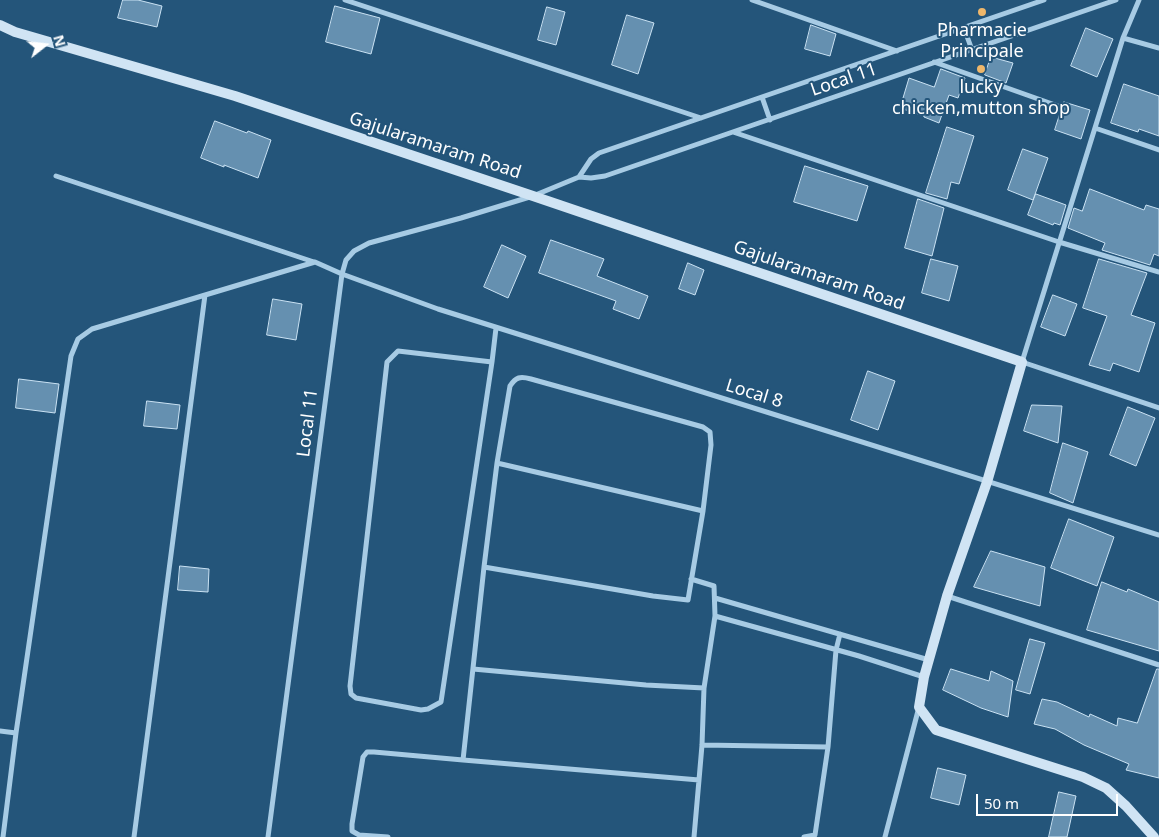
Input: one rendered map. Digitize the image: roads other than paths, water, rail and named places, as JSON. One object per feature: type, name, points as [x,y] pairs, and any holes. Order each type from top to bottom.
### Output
[{"type":"main road","name":"Gajularamaram Road","points":[[0,25],[15,32],[235,96],[1022,362]]},
{"type":"main road","points":[[1022,362],[987,482],[948,596],[924,676],[919,707],[936,730],[1082,777],[1106,788],[1126,806],[1154,837]]},
{"type":"street","points":[[345,0],[701,118]]},
{"type":"street","points":[[752,0],[897,51]]},
{"type":"street","name":"Local 11","points":[[579,177],[591,159],[599,153],[1044,0]]},
{"type":"street","name":"Local 11","points":[[268,837],[342,274],[346,260],[354,251],[369,243],[533,196],[579,177],[606,176],[1116,0]]},
{"type":"street","points":[[1139,0],[1123,38],[1022,362],[1159,408]]},
{"type":"street","points":[[964,28],[972,50]]},
{"type":"street","points":[[1123,38],[1159,48]]},
{"type":"street","points":[[933,62],[1058,106]]},
{"type":"street","points":[[762,98],[770,120]]},
{"type":"street","points":[[1095,128],[1159,150]]},
{"type":"street","points":[[732,132],[1059,242],[1159,272]]},
{"type":"street","name":"Local 8","points":[[56,176],[315,262],[342,274],[496,328],[1159,535]]},
{"type":"street","points":[[3,837],[16,733],[71,356],[78,340],[92,329],[315,262]]},
{"type":"street","points":[[134,837],[206,295]]},
{"type":"street","points":[[492,362],[398,351],[387,362],[350,686],[352,694],[356,698],[421,710],[428,709],[441,702],[492,362],[496,328]]},
{"type":"street","points":[[463,760],[484,567],[497,463],[510,386],[515,379],[523,376],[703,427],[710,432],[711,445],[703,511],[688,600],[653,596],[484,567]]},
{"type":"street","points":[[497,463],[703,511]]},
{"type":"street","points":[[691,579],[714,586],[716,616],[704,688],[702,745],[694,837]]},
{"type":"street","points":[[948,596],[1159,665]]},
{"type":"street","points":[[714,598],[929,660]]},
{"type":"street","points":[[716,616],[924,676]]},
{"type":"street","points":[[804,837],[815,834],[828,747],[836,650],[840,634]]},
{"type":"street","points":[[474,669],[646,685],[704,688]]},
{"type":"street","points":[[885,837],[919,707]]},
{"type":"street","points":[[0,731],[16,733]]},
{"type":"street","points":[[702,745],[828,747]]},
{"type":"street","points":[[388,837],[359,835],[352,831],[363,757],[367,752],[699,780]]},
{"type":"place","name":"Pharmacie Principale","points":[[982,12]]},
{"type":"place","name":"lucky chicken,mutton shop","points":[[981,69]]}]
